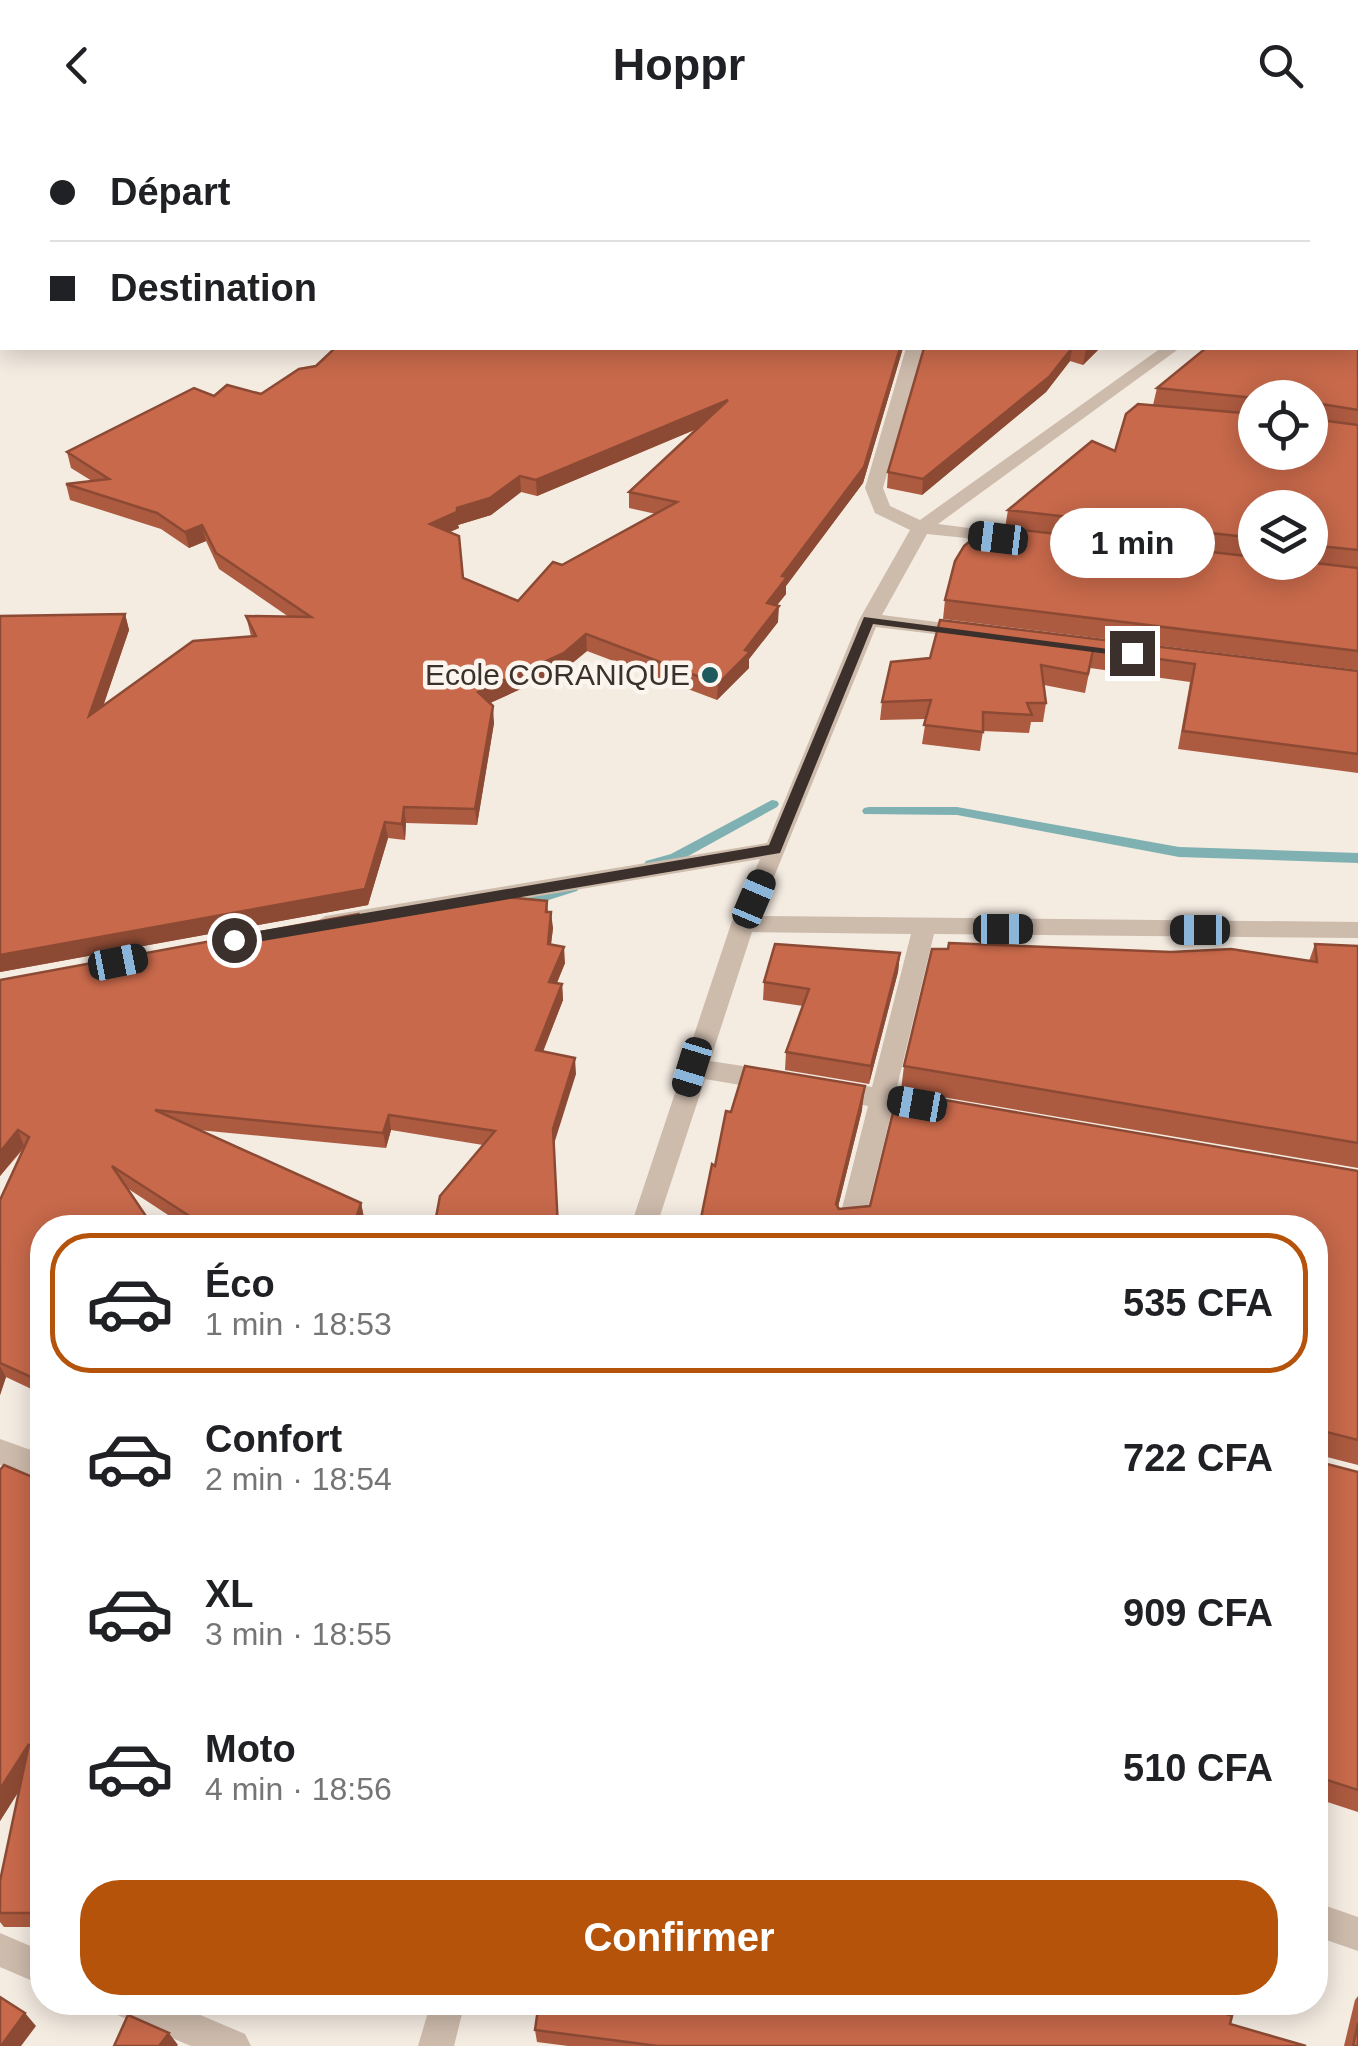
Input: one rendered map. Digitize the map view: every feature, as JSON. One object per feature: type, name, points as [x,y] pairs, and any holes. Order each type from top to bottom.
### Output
[{"type":"street","points":[[913,350],[874,488],[882,508],[921,528],[1036,543]]},
{"type":"street","points":[[647,1215],[692,1067],[743,924],[869,620],[921,528],[1101,410],[1170,350]]},
{"type":"street","points":[[869,620],[986,634]]},
{"type":"street","points":[[292,930],[775,849]]},
{"type":"street","points":[[743,924],[1358,930]]},
{"type":"street","points":[[853,1215],[924,928]]},
{"type":"street","points":[[692,1067],[956,1111]]},
{"type":"street","points":[[0,1452],[30,1463]]},
{"type":"street","points":[[1328,1924],[1358,1934]]},
{"type":"street","points":[[0,1950],[30,1963]]},
{"type":"street","points":[[159,2015],[234,2046]]},
{"type":"street","points":[[436,2046],[444,2015]]},
{"type":"building","points":[[333,350],[899,350],[864,467],[782,576],[787,577],[767,603],[779,606],[745,650],[750,652],[718,684],[586,634],[564,653],[478,692],[493,706],[475,809],[404,807],[402,824],[385,822],[365,889],[0,955],[0,616],[125,614],[89,716],[193,641],[256,636],[246,616],[311,617],[216,553],[202,525],[185,532],[157,513],[66,484],[109,479],[67,452],[194,388],[214,396],[227,385],[261,394],[299,369],[316,366]],"holes":[[[728,400],[629,492],[677,502],[562,565],[553,562],[518,601],[463,578],[459,536],[430,524],[457,512],[457,508],[490,498],[520,476],[536,480]]]},
{"type":"building","points":[[923,350],[1070,350],[1049,377],[923,479],[888,472]]},
{"type":"building","points":[[1204,350],[1358,350],[1358,410],[1328,405],[1328,380],[1238,380],[1238,396],[1157,388]]},
{"type":"building","points":[[1138,404],[1238,413],[1238,470],[1328,470],[1328,421],[1358,425],[1358,550],[1328,547],[1328,490],[1238,490],[1238,536],[1008,510],[1092,441],[1115,451],[1126,414]]},
{"type":"building","points":[[988,526],[1238,555],[1238,580],[1328,580],[1328,565],[1358,568],[1358,651],[945,600],[955,561],[964,546]]},
{"type":"building","points":[[940,620],[1358,671],[1358,754],[1183,731],[1195,664],[1093,650],[1088,674],[1041,665],[1046,703],[1027,703],[1032,715],[983,712],[983,732],[924,725],[931,700],[882,702],[891,662],[930,658]]},
{"type":"building","points":[[495,896],[547,901],[546,912],[551,912],[548,944],[564,947],[549,982],[562,984],[536,1050],[575,1058],[553,1129],[557,1215],[436,1215],[440,1196],[495,1131],[389,1115],[383,1133],[155,1110],[361,1203],[357,1215],[188,1215],[112,1166],[145,1215],[30,1215],[30,1377],[0,1363],[0,1200],[29,1137],[18,1130],[0,1152],[0,980],[358,914],[356,920]]},
{"type":"building","points":[[949,943],[1171,952],[1231,949],[1317,962],[1315,944],[1358,946],[1358,1143],[904,1066],[932,949],[948,949]]},
{"type":"building","points":[[775,944],[900,953],[871,1066],[786,1052],[809,989],[764,982]]},
{"type":"building","points":[[745,1066],[865,1086],[836,1204],[839,1209],[870,1206],[898,1092],[1358,1171],[1358,1440],[1328,1432],[1328,1215],[702,1215],[726,1111],[731,1112]]},
{"type":"building","points":[[1328,1464],[1358,1472],[1358,1790],[1328,1780]]},
{"type":"building","points":[[4,1465],[30,1476],[30,1913],[0,1913],[0,1881],[29,1744],[0,1789],[0,1470]]},
{"type":"building","points":[[0,1997],[25,2013],[1,2046],[0,2046]]},
{"type":"building","points":[[128,2015],[169,2033],[159,2046],[114,2046]]},
{"type":"building","points":[[537,2015],[1229,2015],[1230,2024],[1306,2046],[658,2046],[535,2030]]},
{"type":"waterway","points":[[651,864],[676,857],[772,804]]},
{"type":"waterway","points":[[869,811],[957,811],[1179,852],[1358,858]]},
{"type":"waterway","points":[[517,905],[572,888]]},
{"type":"place","name":"Ecole CORANIQUE","points":[[710,675]]},
{"type":"route","points":[[234,940],[775,849],[810,773],[869,620],[1132,653]]}]
